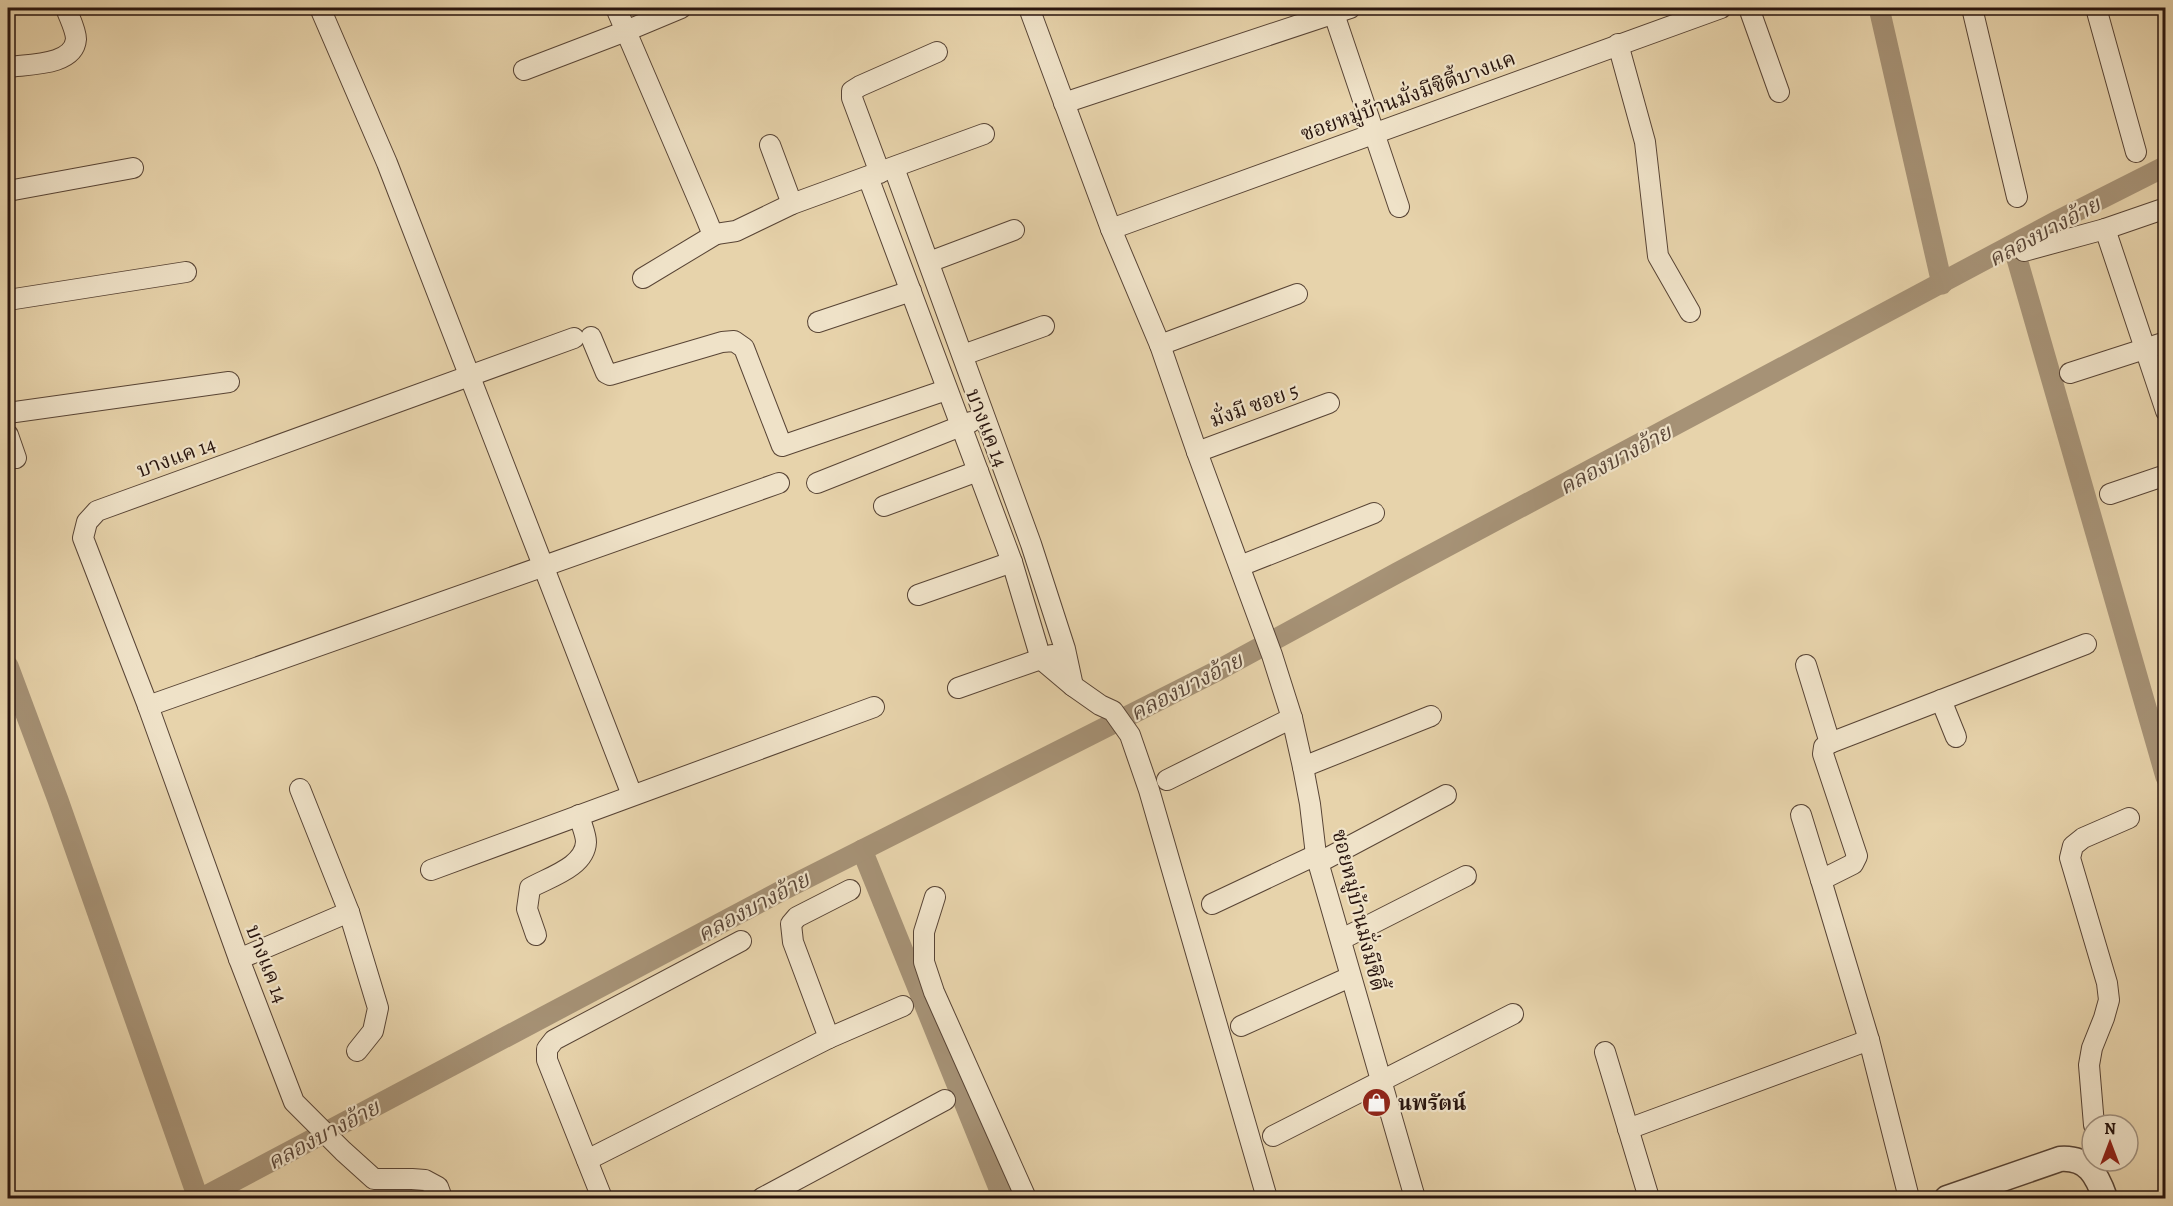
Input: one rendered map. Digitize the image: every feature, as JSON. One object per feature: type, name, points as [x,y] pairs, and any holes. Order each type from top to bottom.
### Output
[{"type":"street","points":[[8,67],[63,59],[73,51],[76,38],[66,8]]},
{"type":"street","points":[[320,8],[387,163],[632,795]]},
{"type":"street","points":[[616,8],[711,230],[716,234]]},
{"type":"street","points":[[524,70],[681,8]]},
{"type":"street","points":[[1029,8],[1111,229],[1160,345],[1240,566],[1374,513]]},
{"type":"street","name":"ซอยหมู่บ้านมั่งมีซิตี้บางแค","points":[[1111,229],[1721,8]]},
{"type":"street","points":[[1749,8],[1779,92]]},
{"type":"street","points":[[1972,8],[2017,197]]},
{"type":"street","points":[[2096,8],[2136,152]]},
{"type":"street","points":[[1064,103],[1339,9],[1374,134],[1399,207]]},
{"type":"street","points":[[1618,45],[1645,142],[1658,256],[1690,312]]},
{"type":"street","points":[[880,172],[852,98],[852,91],[937,52]]},
{"type":"street","points":[[643,278],[716,234],[736,231],[792,204],[984,134]]},
{"type":"street","points":[[770,145],[792,204]]},
{"type":"street","points":[[8,191],[133,168]]},
{"type":"street","name":"บางแค 14","points":[[880,172],[929,261],[1031,544],[1065,649],[1073,686]]},
{"type":"street","name":"บางแค 14","points":[[880,172],[911,291],[946,390],[1010,556],[1041,659]]},
{"type":"street","points":[[2024,251],[2105,230],[2166,208]]},
{"type":"street","points":[[929,261],[1014,230]]},
{"type":"street","points":[[2105,230],[2166,411]]},
{"type":"street","points":[[8,300],[186,272]]},
{"type":"street","points":[[818,322],[911,291]]},
{"type":"street","points":[[1160,345],[1297,294]]},
{"type":"street","points":[[963,356],[1044,326]]},
{"type":"street","name":"บางแค 14","points":[[442,1198],[438,1187],[425,1180],[374,1179],[294,1102],[239,959],[148,706],[83,538],[87,522],[97,511],[583,338],[606,373],[610,375],[722,342],[734,341],[744,348],[782,446],[946,390]]},
{"type":"street","points":[[2070,373],[2166,342]]},
{"type":"street","points":[[8,413],[229,382]]},
{"type":"street","name":"มั่งมี ซอย 5","points":[[1197,452],[1329,403]]},
{"type":"street","points":[[817,483],[984,418]]},
{"type":"street","points":[[8,435],[16,458]]},
{"type":"street","points":[[884,506],[978,471]]},
{"type":"street","points":[[2110,494],[2166,475]]},
{"type":"street","points":[[148,706],[779,483]]},
{"type":"street","points":[[918,595],[1010,556],[1031,544]]},
{"type":"street","name":"ซอยหมู่บ้านมั่งมีซิตี้","points":[[1240,566],[1292,718],[1311,804],[1317,859],[1415,1198]]},
{"type":"street","points":[[1821,880],[1853,864],[1857,856],[1823,754],[1824,747],[2086,644]]},
{"type":"street","points":[[958,688],[1065,649]]},
{"type":"street","points":[[1041,659],[1073,686],[1100,705],[1113,711],[1130,735],[1149,790],[1266,1198]]},
{"type":"street","points":[[1806,665],[1830,743]]},
{"type":"street","points":[[1941,700],[1956,737]]},
{"type":"street","points":[[431,870],[874,707]]},
{"type":"street","points":[[1303,767],[1431,716]]},
{"type":"street","points":[[1167,780],[1292,718]]},
{"type":"street","points":[[300,789],[349,912],[378,1008],[373,1031],[357,1051]]},
{"type":"street","points":[[1212,904],[1317,859],[1446,795]]},
{"type":"street","points":[[536,935],[528,909],[530,888],[576,863],[585,852],[586,840],[579,815]]},
{"type":"street","points":[[1801,816],[1869,1040],[1909,1198]]},
{"type":"street","points":[[2093,1113],[2089,1065],[2092,1048],[2109,1000],[2107,983],[2070,858],[2073,846],[2082,838],[2129,818]]},
{"type":"street","points":[[1342,939],[1466,876]]},
{"type":"street","points":[[829,1038],[793,942],[791,924],[797,917],[850,890]]},
{"type":"street","points":[[935,897],[924,932],[924,962],[934,992],[1026,1198]]},
{"type":"street","points":[[239,959],[349,912]]},
{"type":"street","points":[[602,1198],[547,1060],[547,1049],[554,1040],[741,941]]},
{"type":"street","points":[[1241,1026],[1350,977]]},
{"type":"street","points":[[587,1160],[829,1038],[903,1006]]},
{"type":"street","points":[[1273,1136],[1513,1014]]},
{"type":"street","points":[[1628,1129],[1869,1040]]},
{"type":"street","points":[[1605,1052],[1649,1198]]},
{"type":"street","points":[[762,1198],[945,1101]]},
{"type":"street","points":[[1950,1198],[2060,1159],[2071,1158],[2080,1162]]},
{"type":"street","points":[[2095,1173],[2105,1198]]},
{"type":"waterway","points":[[1879,8],[1942,284]]},
{"type":"waterway","name":"คลองบางอ้าย","points":[[202,1198],[783,890],[1215,672],[2059,220],[2166,166]]},
{"type":"waterway","points":[[2013,245],[2166,777]]},
{"type":"waterway","points":[[8,666],[58,800],[198,1198]]},
{"type":"waterway","points":[[862,850],[1003,1198]]},
{"type":"place","name":"นพรัตน์","points":[[1377,1103]]}]
